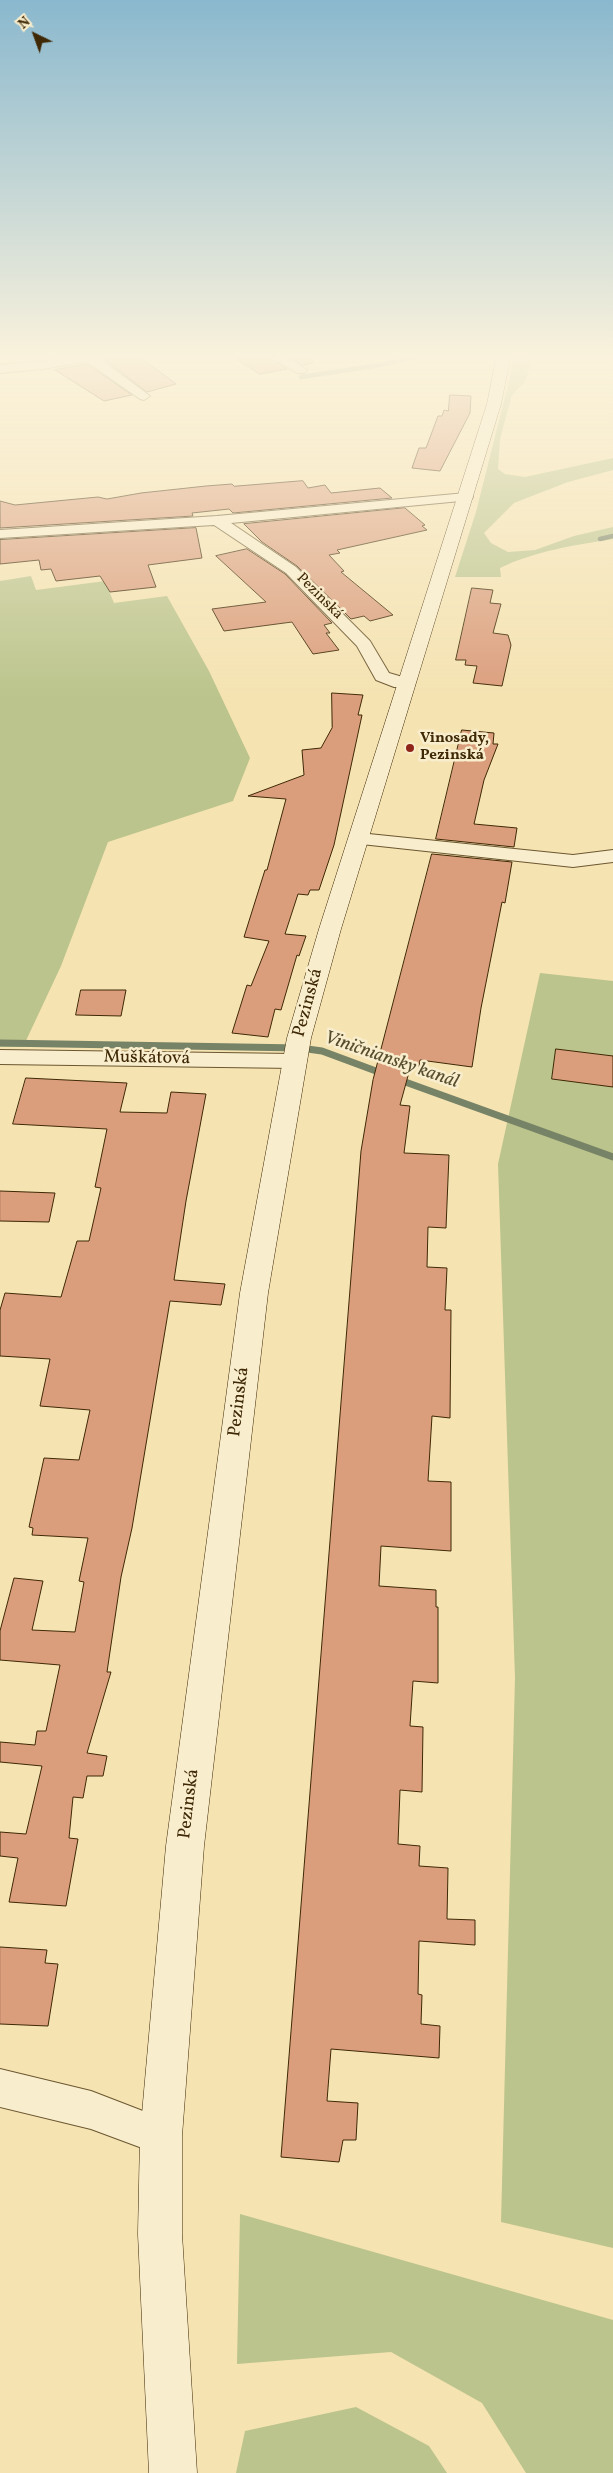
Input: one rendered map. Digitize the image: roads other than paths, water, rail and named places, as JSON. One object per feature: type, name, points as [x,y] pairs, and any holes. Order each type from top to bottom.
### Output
[{"type":"main road","name":"Pezinská","points":[[173,2473],[160,2234],[161,2136],[186,1846],[213,1611],[254,1293],[297,1050],[359,839],[474,469]]},
{"type":"street","points":[[0,534],[217,520],[466,497]]},
{"type":"street","name":"Pezinská","points":[[217,520],[291,570],[364,644],[382,676],[394,682],[407,684]]},
{"type":"street","points":[[359,839],[573,861],[613,856]]},
{"type":"street","name":"Muškátová","points":[[0,1056],[297,1050]]},
{"type":"street","points":[[0,2088],[91,2110],[161,2136]]},
{"type":"waterway","points":[[600,539],[613,536]]},
{"type":"waterway","name":"Viničniansky kanál","points":[[0,1043],[300,1048],[322,1051],[384,1074]]},
{"type":"waterway","name":"Viničniansky kanál","points":[[397,1079],[613,1157]]},
{"type":"place","name":"Vinosady, Pezinská","points":[[410,748]]}]
